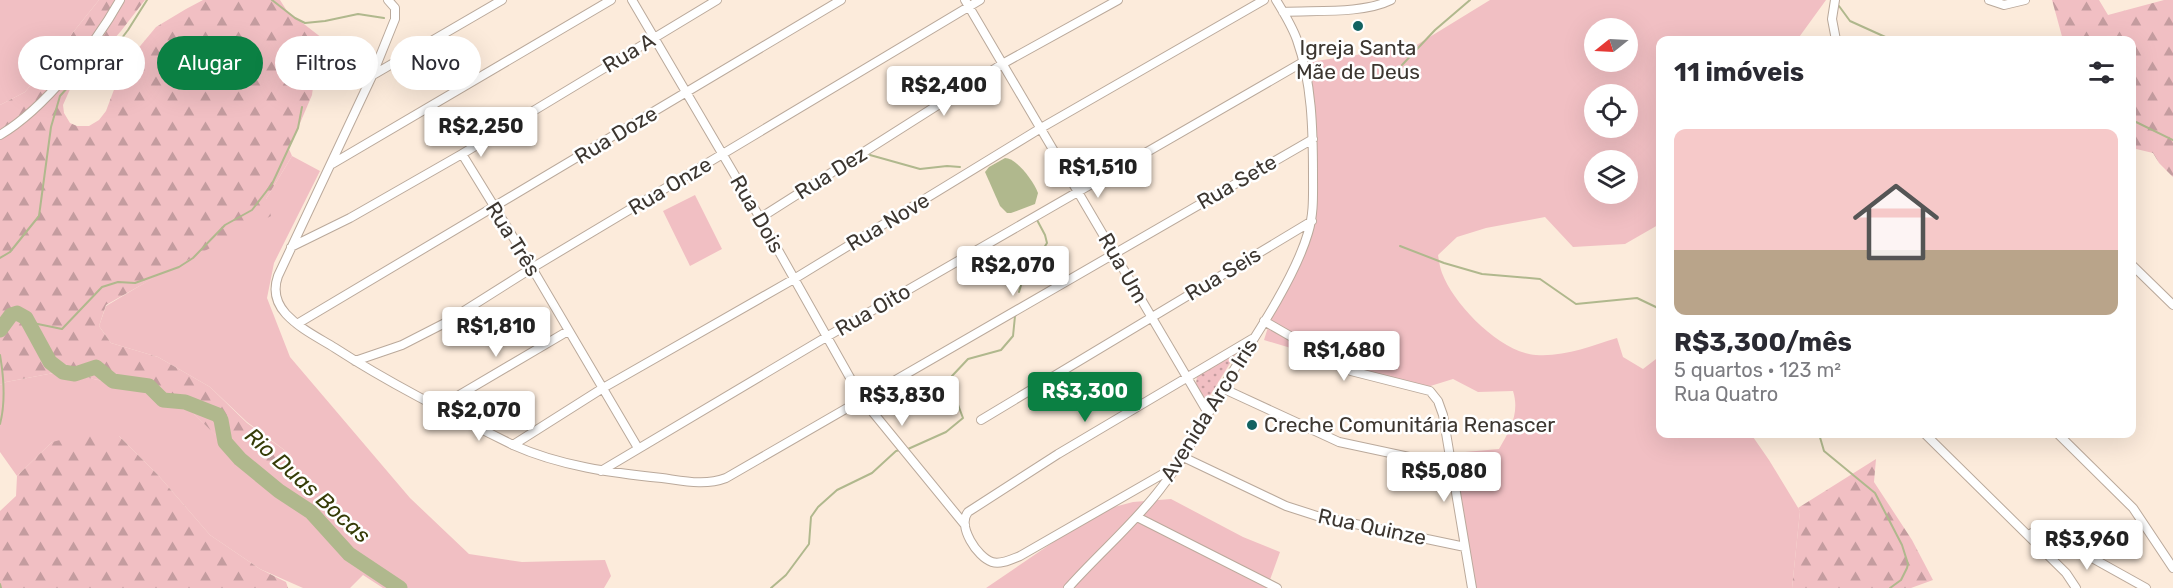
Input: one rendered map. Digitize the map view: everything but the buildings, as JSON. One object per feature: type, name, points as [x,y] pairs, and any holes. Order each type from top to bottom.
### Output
[{"type":"street","points":[[0,135],[18,124],[43,100],[87,50],[120,0]]},
{"type":"street","points":[[378,72],[502,0]]},
{"type":"street","points":[[332,164],[611,0]]},
{"type":"street","name":"Rua Dois","points":[[632,0],[760,218],[862,399],[965,525],[978,551],[991,562],[1000,563],[1020,556],[1180,461]]},
{"type":"street","name":"Rua A","points":[[291,247],[350,218],[462,154],[717,0]]},
{"type":"street","name":"Rua Doze","points":[[297,324],[841,0]]},
{"type":"street","name":"Rua Onze","points":[[355,361],[402,345],[423,335],[967,3],[980,0]]},
{"type":"street","name":"Rua Dez","points":[[760,218],[1004,63],[1118,0]]},
{"type":"street","name":"Rua Nove","points":[[513,445],[603,388],[794,279],[1041,128],[1264,0]]},
{"type":"street","name":"Avenida Arco Iris","points":[[1068,588],[1137,517],[1180,461],[1222,388],[1255,338],[1301,253],[1312,221],[1313,139],[1308,88],[1297,38],[1276,0]]},
{"type":"street","points":[[1284,12],[1353,4],[1374,6],[1391,0]]},
{"type":"street","points":[[1835,0],[1832,19],[1835,36]]},
{"type":"street","points":[[1989,0],[2004,5],[2025,0]]},
{"type":"street","points":[[378,61],[395,19],[395,8],[392,1]]},
{"type":"street","name":"Rua Um","points":[[967,3],[1208,413]]},
{"type":"street","name":"Rua Oito","points":[[601,471],[828,336],[1303,62]]},
{"type":"street","points":[[366,90],[278,276],[275,290],[282,308],[297,324],[355,361],[513,445],[537,454],[601,471]]},
{"type":"street","name":"Rua Sete","points":[[601,471],[699,483],[726,478],[1313,139]]},
{"type":"street","name":"Rua Três","points":[[462,154],[638,448]]},
{"type":"street","name":"Rua Seis","points":[[981,420],[1312,221]]},
{"type":"street","points":[[2136,269],[2173,305]]},
{"type":"street","points":[[1264,321],[1351,371],[1430,391],[1438,401],[1443,415],[1472,588]]},
{"type":"street","points":[[439,407],[568,331]]},
{"type":"street","points":[[965,525],[965,516],[968,512],[1059,454],[1255,338]]},
{"type":"street","points":[[1222,388],[1339,442],[1451,466]]},
{"type":"street","points":[[1929,438],[2066,573],[2076,588]]},
{"type":"street","points":[[2062,438],[2133,508],[2173,568]]},
{"type":"street","name":"Rua Quinze","points":[[1180,461],[1287,506],[1317,516],[1465,547]]},
{"type":"street","points":[[1137,517],[1277,588]]},
{"type":"street","points":[[2028,535],[2034,532],[2049,534],[2146,588]]},
{"type":"green space","points":[[0,0],[99,0],[70,36],[18,36],[18,90],[27,90],[0,105]]},
{"type":"green space","points":[[99,0],[145,0],[117,36],[70,36]]},
{"type":"green space","points":[[203,0],[280,0],[287,11],[319,36],[275,36],[275,90],[313,90],[289,149],[292,156],[266,199],[271,216],[106,305],[99,326],[111,343],[158,357],[210,387],[247,423],[291,455],[265,484],[187,407],[123,385],[59,372],[0,385],[0,105],[27,90],[70,90],[63,105],[64,113],[70,123],[77,126],[89,126],[99,120],[106,111],[114,90],[145,90],[145,40],[156,27]]},
{"type":"green space","points":[[1490,0],[1826,0],[1800,36],[1656,36],[1656,226],[1625,244],[1573,247],[1545,217],[1486,228],[1457,237],[1438,255],[1441,271],[1457,299],[1480,325],[1508,346],[1522,352],[1546,355],[1577,350],[1617,338],[1623,357],[1643,369],[1656,359],[1656,438],[1754,438],[1800,511],[1792,588],[1471,588],[1468,549],[1459,541],[1457,454],[1499,449],[1515,414],[1513,391],[1478,392],[1453,379],[1424,388],[1264,340],[1311,221],[1317,192],[1303,63],[1415,46]]},
{"type":"green space","points":[[2052,0],[2099,0],[2108,15],[2164,0],[2173,0],[2173,177],[2153,153],[2136,149],[2136,36],[2062,36]]},
{"type":"green space","points":[[292,156],[320,171],[274,263],[267,298],[290,357],[410,498],[469,554],[522,562],[605,560],[611,576],[604,588],[383,588],[363,575],[350,588],[303,588],[260,569],[210,535],[158,475],[119,436],[52,442],[17,476],[0,452],[0,385],[59,372],[123,385],[187,407],[265,483],[291,455],[247,422],[210,387],[158,357],[111,343],[99,326],[106,306],[156,276],[266,199]]},
{"type":"green space","points":[[695,195],[722,249],[690,266],[663,211]]},
{"type":"green space","points":[[1237,352],[1206,402],[1196,384],[1197,376]]},
{"type":"green space","points":[[97,431],[119,436],[158,475],[210,535],[260,569],[286,582],[288,588],[0,588],[0,511],[16,496],[17,476],[52,442]]},
{"type":"green space","points":[[1876,459],[1874,482],[1912,540],[1933,580],[1911,588],[1792,588],[1800,511],[1798,508]]},
{"type":"green space","points":[[1171,499],[1243,537],[1280,552],[1267,588],[986,588],[1099,511],[1133,502]]},
{"type":"shaded area","points":[[1005,158],[1020,166],[1038,193],[1035,204],[1011,213],[1007,213],[1000,206],[985,172],[989,167]]},
{"type":"waterway","points":[[0,258],[10,252],[39,216],[51,127],[60,96],[77,77],[102,62],[109,55],[147,0]]},
{"type":"waterway","points":[[272,0],[305,23],[358,14],[384,18]]},
{"type":"waterway","points":[[1402,65],[1435,30],[1470,0]]},
{"type":"waterway","points":[[1839,6],[1850,21],[1883,36]]},
{"type":"waterway","points":[[28,322],[62,329],[102,287],[118,282],[135,283],[179,267],[193,258],[225,225],[252,210],[272,184],[298,128],[302,107]]},
{"type":"waterway","points":[[2136,122],[2173,140]]},
{"type":"waterway","points":[[870,155],[920,169],[960,167]]},
{"type":"waterway","points":[[1019,292],[1022,282],[1047,243],[1036,218]]},
{"type":"waterway","points":[[1400,246],[1444,263],[1482,274],[1540,279],[1576,304],[1637,298],[1656,307]]},
{"type":"waterway","name":"Rio Duas Bocas","points":[[0,330],[11,315],[17,313],[26,318],[50,362],[63,372],[75,374],[96,367],[113,381],[149,386],[163,400],[185,402],[218,415],[225,442],[240,459],[279,491],[311,512],[349,554],[400,588]]},
{"type":"waterway","points":[[908,449],[946,432],[963,418],[952,389],[952,376],[968,359],[1001,350],[1013,336],[1015,316]]},
{"type":"waterway","points":[[0,355],[4,389],[0,424]]},
{"type":"waterway","points":[[1820,438],[1824,451],[1875,493],[1902,545],[1908,564],[1907,568],[1901,580],[1890,588]]},
{"type":"waterway","points":[[771,588],[786,575],[809,544],[811,517],[818,507],[837,490],[872,473],[900,450]]},
{"type":"waterway","points":[[0,584],[1,588]]},
{"type":"place","name":"Igreja Santa Mãe de Deus","points":[[1358,26]]},
{"type":"place","name":"Creche Comunitária Renascer","points":[[1252,425]]}]
